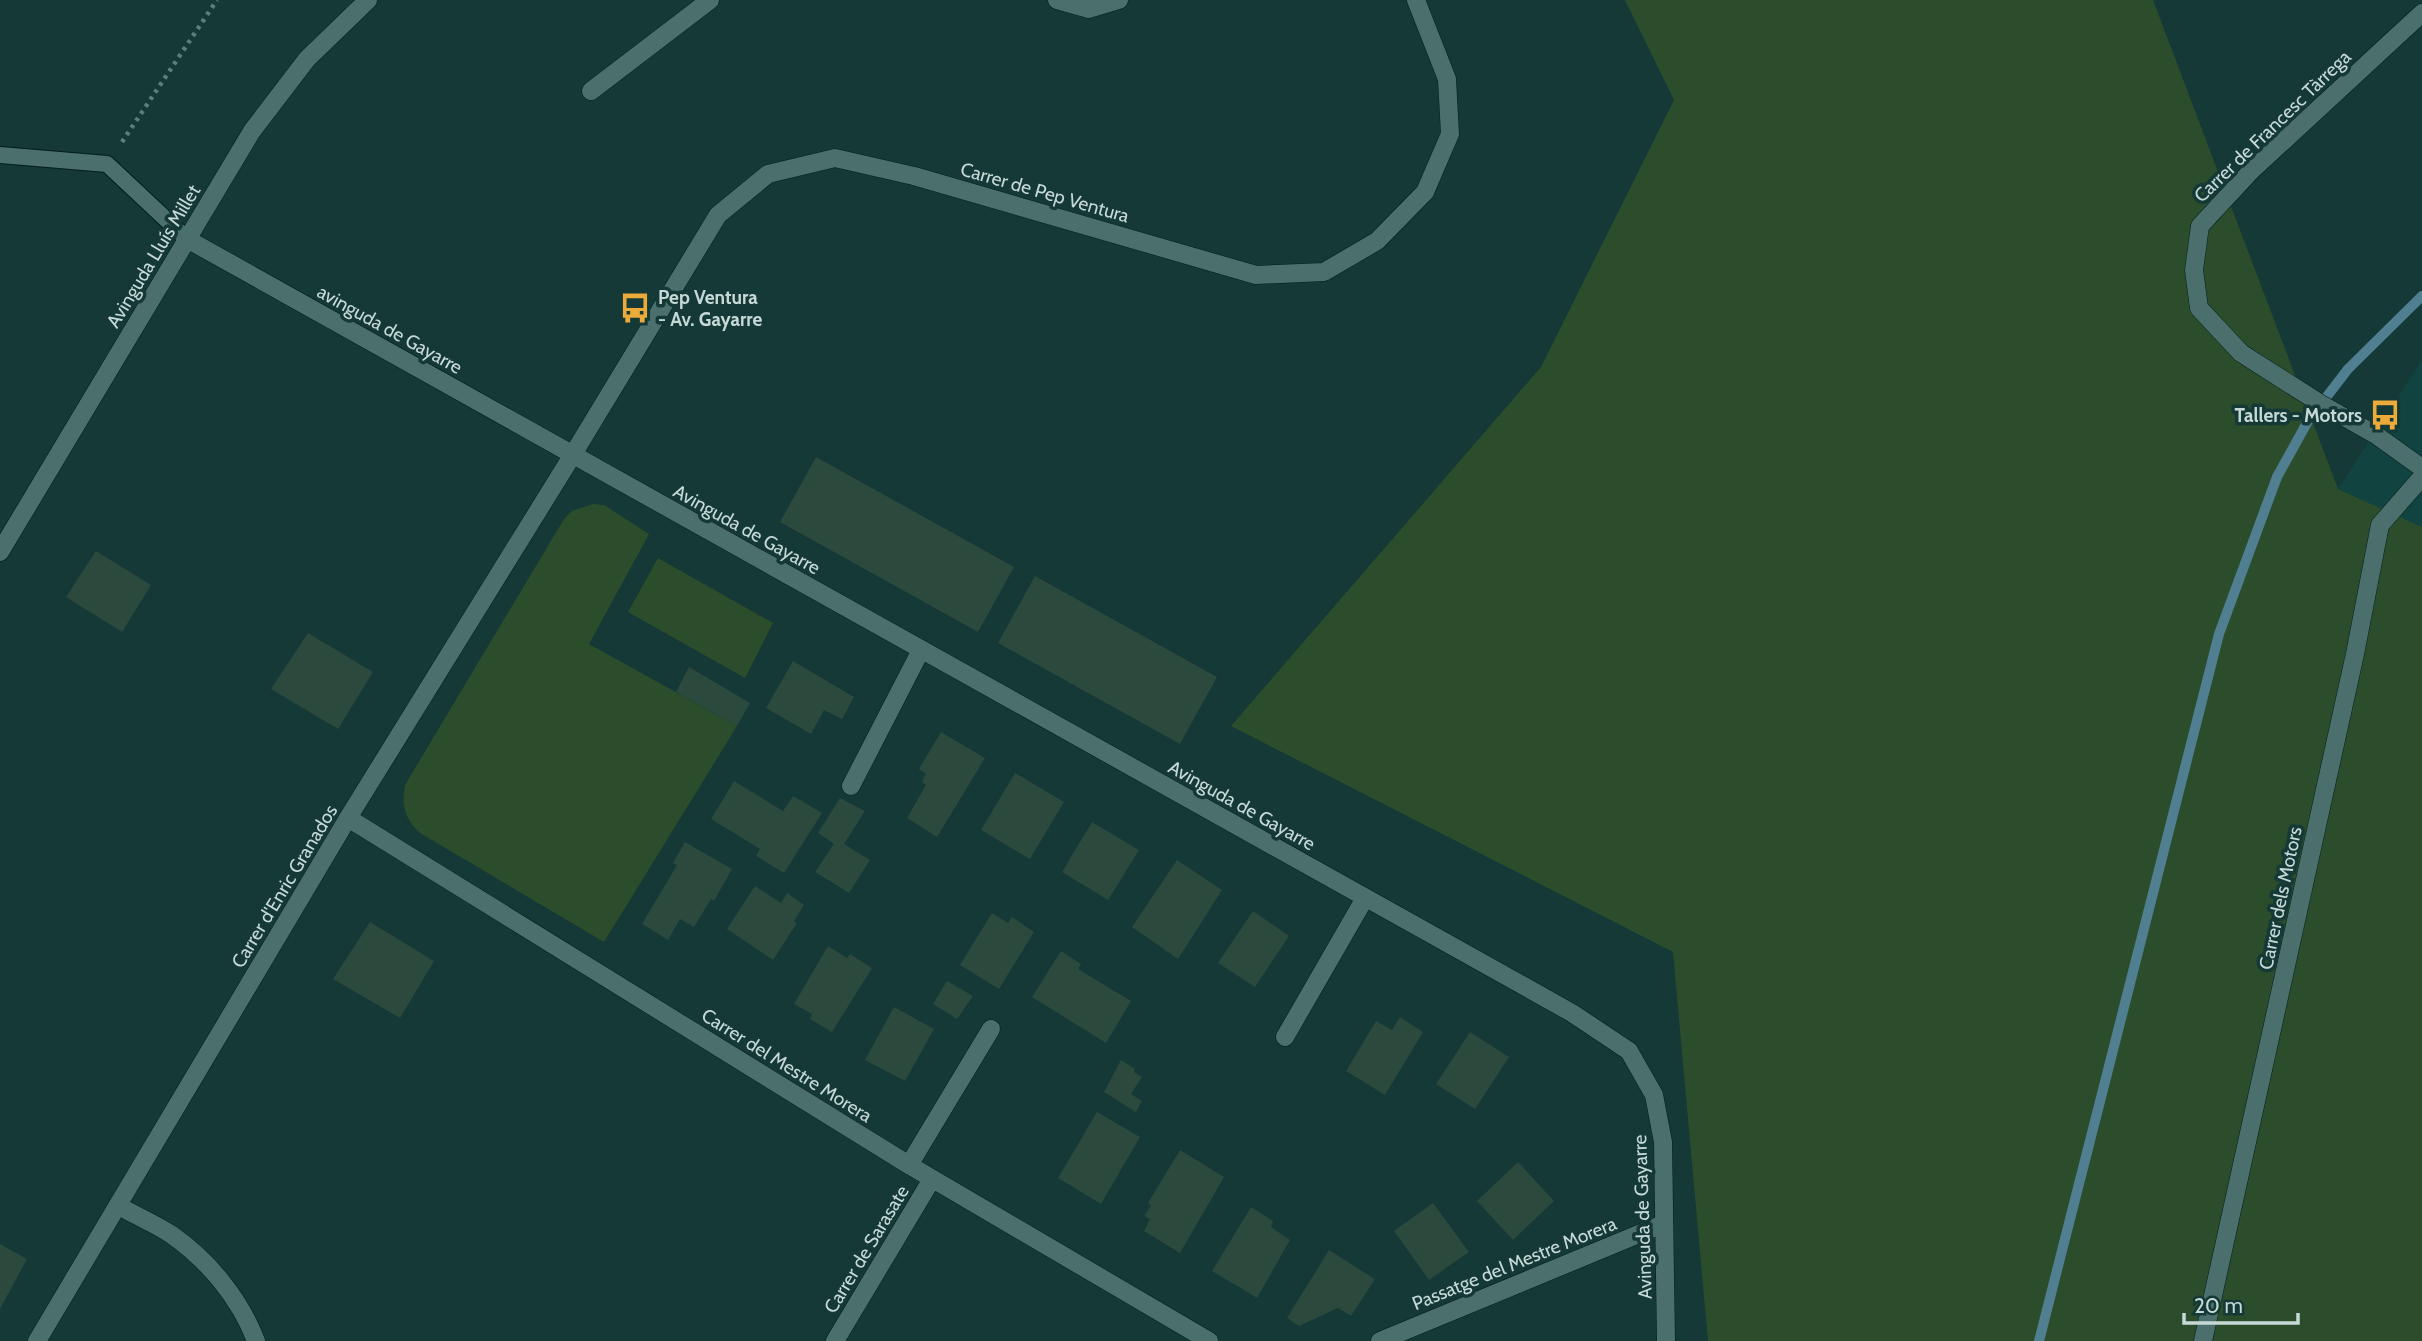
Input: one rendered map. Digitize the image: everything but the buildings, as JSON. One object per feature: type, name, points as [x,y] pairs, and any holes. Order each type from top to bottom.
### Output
[{"type":"street","name":"Avinguda Lluís Millet","points":[[0,552],[252,131],[307,60],[368,0]]},
{"type":"street","points":[[591,91],[710,0]]},
{"type":"street","points":[[1057,0],[1089,9],[1119,0]]},
{"type":"street","name":"Carrer de Pep Ventura","points":[[572,456],[718,215],[768,174],[835,158],[914,176],[1256,275],[1324,272],[1377,241],[1425,192],[1450,134],[1447,79],[1416,0]]},
{"type":"street","name":"Carrer de Francesc Tàrrega","points":[[2422,13],[2251,171],[2200,226],[2194,270],[2199,308],[2241,353],[2376,435],[2422,468]]},
{"type":"street","name":"avinguda de Gayarre","points":[[187,239],[572,456]]},
{"type":"street","name":"Avinguda de Gayarre","points":[[572,456],[1572,1013],[1629,1051],[1654,1095],[1663,1142],[1666,1341]]},
{"type":"street","name":"Carrer d'Enric Granados","points":[[37,1341],[348,818],[572,456]]},
{"type":"street","name":"Carrer dels Motors","points":[[2203,1341],[2355,654],[2380,526],[2422,477]]},
{"type":"street","points":[[851,786],[921,650]]},
{"type":"street","name":"Carrer del Mestre Morera","points":[[348,818],[932,1179],[1209,1341]]},
{"type":"street","points":[[1285,1037],[1365,898]]},
{"type":"street","name":"Carrer de Sarasate","points":[[909,1165],[991,1030]]},
{"type":"street","name":"Carrer de Sarasate","points":[[835,1341],[932,1179]]},
{"type":"street","points":[[119,1206],[171,1234],[205,1262],[236,1302],[257,1341]]},
{"type":"street","name":"Passatge del Mestre Morera","points":[[1380,1341],[1663,1224]]},
{"type":"lane","points":[[0,155],[107,164],[187,239]]},
{"type":"path","points":[[107,164],[217,0]]},
{"type":"shaded area","points":[[2422,360],[2422,527],[2338,489]]},
{"type":"green space","points":[[1625,0],[2153,0],[2338,489],[2422,527],[2422,1341],[1708,1341],[1673,952],[1231,726],[1541,367],[1674,100]]},
{"type":"green space","points":[[593,504],[604,505],[649,534],[589,644],[737,726],[604,942],[420,833],[405,812],[404,799],[405,785],[564,519],[572,511]]},
{"type":"green space","points":[[658,558],[773,623],[745,678],[628,612]]},
{"type":"waterway","points":[[2039,1341],[2219,634],[2277,477],[2308,421],[2348,369],[2422,296]]},
{"type":"place","name":"Pep Ventura - Av. Gayarre","points":[[635,308]]},
{"type":"place","name":"Tallers - Motors","points":[[2385,415]]}]
